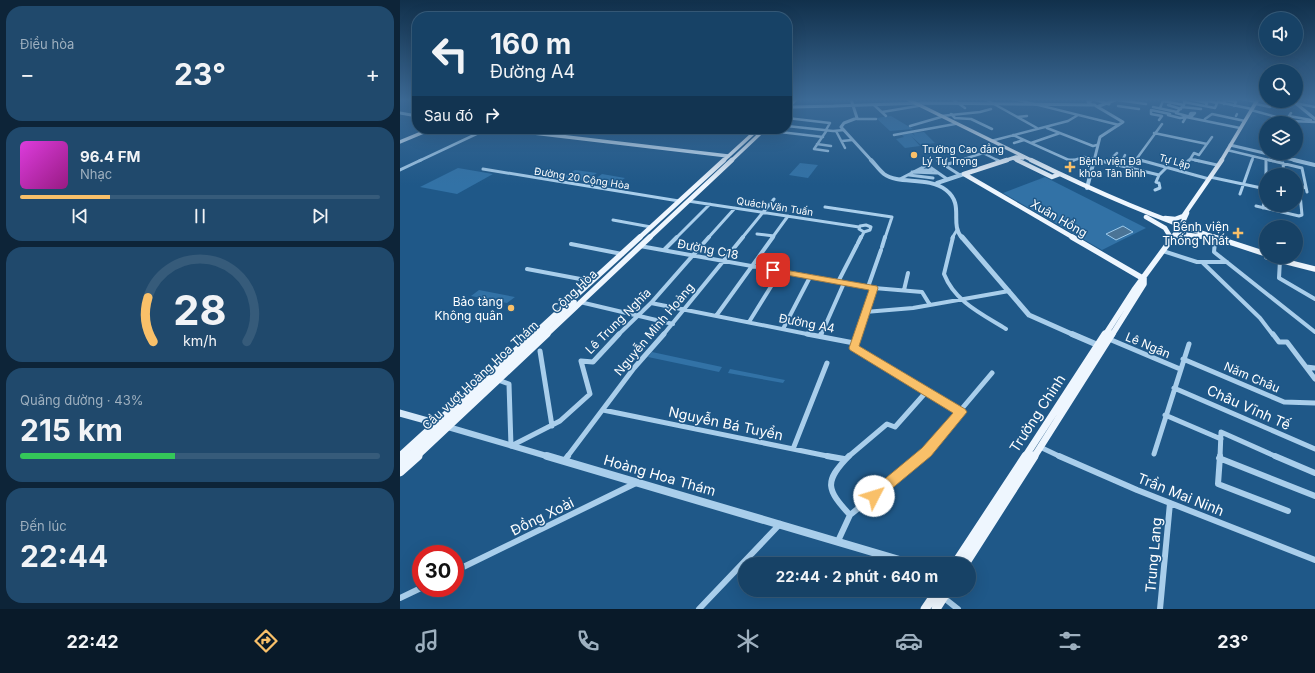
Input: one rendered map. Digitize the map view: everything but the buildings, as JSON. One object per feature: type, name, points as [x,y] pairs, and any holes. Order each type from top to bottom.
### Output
[{"type":"main road","points":[[963,127],[986,138]]},
{"type":"main road","points":[[963,127],[1016,154],[1014,157]]},
{"type":"main road","name":"Trường Chinh","points":[[969,557],[982,531],[1101,347],[1109,338],[1140,282],[1144,279],[1171,239],[1177,227],[1210,178],[1240,128]]},
{"type":"main road","points":[[400,140],[413,134]]},
{"type":"main road","points":[[400,140],[415,134]]},
{"type":"main road","points":[[400,140],[417,134]]},
{"type":"main road","points":[[556,134],[576,136]]},
{"type":"main road","points":[[562,134],[732,156]]},
{"type":"main road","name":"Cộng Hòa","points":[[577,302],[688,201],[753,134]]},
{"type":"main road","name":"Cộng Hòa","points":[[400,472],[498,380],[577,302],[756,134]]},
{"type":"main road","name":"Cộng Hòa","points":[[400,457],[679,201],[759,134]]},
{"type":"main road","points":[[991,141],[1087,188],[1177,227]]},
{"type":"main road","points":[[1014,157],[1032,168],[1052,177],[1060,174]]},
{"type":"main road","points":[[962,174],[1014,157],[1032,161]]},
{"type":"main road","points":[[1032,168],[1040,165]]},
{"type":"main road","name":"Xuân Hồng","points":[[962,174],[1144,279]]},
{"type":"main road","points":[[1096,192],[1166,228],[1170,232],[1171,239],[1182,234],[1203,235]]},
{"type":"main road","points":[[1154,216],[1172,219],[1185,215],[1188,225],[1203,235],[1215,241],[1259,254]]},
{"type":"main road","points":[[1146,217],[1259,254]]},
{"type":"main road","points":[[1302,264],[1315,267]]},
{"type":"main road","points":[[1130,271],[1150,270]]},
{"type":"main road","name":"Cầu vượt Hoàng Hoa Thám","points":[[400,464],[577,302]]},
{"type":"main road","name":"Trường Chinh","points":[[961,557],[982,531],[1040,447],[1126,307]]},
{"type":"main road","points":[[468,394],[480,397]]},
{"type":"main road","name":"Hoàng Hoa Thám","points":[[400,413],[448,427]]},
{"type":"main road","points":[[400,457],[412,461]]},
{"type":"main road","points":[[925,609],[938,597]]},
{"type":"main road","points":[[936,609],[941,597]]},
{"type":"street","points":[[793,133],[799,127]]},
{"type":"street","points":[[803,127],[836,131],[844,130]]},
{"type":"street","points":[[841,127],[884,174],[900,178],[937,183],[962,174]]},
{"type":"street","points":[[894,135],[936,127]]},
{"type":"street","points":[[1087,188],[1100,136],[1115,127]]},
{"type":"street","points":[[1131,167],[1159,127]]},
{"type":"street","points":[[1236,127],[1240,128]]},
{"type":"street","points":[[991,141],[1036,128],[1047,128],[1093,146],[1097,145]]},
{"type":"street","points":[[826,130],[814,149],[828,151]]},
{"type":"street","points":[[836,131],[844,148]]},
{"type":"street","points":[[793,133],[822,137]]},
{"type":"street","points":[[1031,143],[1060,133]]},
{"type":"street","points":[[1154,133],[1207,144]]},
{"type":"street","points":[[400,170],[476,134]]},
{"type":"street","points":[[1013,135],[1071,161],[1084,157],[1094,158],[1159,175]]},
{"type":"street","points":[[1179,171],[1194,153],[1199,155],[1212,137]]},
{"type":"street","points":[[842,141],[852,140]]},
{"type":"street","points":[[1014,143],[1024,140]]},
{"type":"street","points":[[817,144],[830,146]]},
{"type":"street","points":[[1230,145],[1315,165]]},
{"type":"street","points":[[1227,150],[1259,158]]},
{"type":"street","points":[[1108,162],[1117,152]]},
{"type":"street","points":[[945,165],[983,153],[1001,162]]},
{"type":"street","points":[[1120,164],[1125,154]]},
{"type":"street","points":[[1240,194],[1253,157]]},
{"type":"street","name":"Tự Lập","points":[[1136,159],[1166,168],[1210,178],[1259,186]]},
{"type":"street","points":[[1190,159],[1217,166]]},
{"type":"street","points":[[1266,168],[1266,160],[1302,168],[1307,192]]},
{"type":"street","points":[[938,161],[962,174]]},
{"type":"street","points":[[1283,163],[1283,168]]},
{"type":"street","points":[[909,175],[908,174],[927,165],[932,170],[947,179]]},
{"type":"street","points":[[1155,190],[1160,188],[1159,183],[1156,182],[1159,175],[1166,168]]},
{"type":"street","name":"Đường 20 Cộng Hòa","points":[[483,169],[679,201]]},
{"type":"street","points":[[916,170],[932,170]]},
{"type":"street","points":[[912,172],[937,173]]},
{"type":"street","points":[[937,183],[962,174]]},
{"type":"street","points":[[900,178],[909,175],[934,178]]},
{"type":"street","points":[[937,183],[955,201],[957,208],[957,230],[1031,316],[1101,347]]},
{"type":"street","name":"Nguyễn Minh Hoàng","points":[[564,461],[634,368],[673,324],[774,199]]},
{"type":"street","name":"Quách Văn Tuấn","points":[[688,201],[859,227]]},
{"type":"street","points":[[664,250],[710,204]]},
{"type":"street","points":[[825,206],[892,217],[868,287]]},
{"type":"street","name":"Lê Trung Nghĩa","points":[[511,446],[562,420],[590,394],[581,362],[593,362],[637,315],[651,303],[735,208]]},
{"type":"street","points":[[1285,212],[1302,215],[1302,212]]},
{"type":"street","points":[[716,316],[788,216]]},
{"type":"street","points":[[613,220],[651,227]]},
{"type":"street","points":[[866,225],[871,228],[870,231],[864,232],[860,230],[859,227],[866,225]]},
{"type":"street","points":[[957,230],[949,247],[944,274],[946,279],[961,301],[1006,329]]},
{"type":"street","points":[[838,282],[864,232]]},
{"type":"street","points":[[757,234],[774,236]]},
{"type":"street","points":[[1215,241],[1213,250],[1315,332]]},
{"type":"street","points":[[571,244],[622,254]]},
{"type":"street","name":"Đường C18","points":[[640,246],[874,288],[923,292],[930,305]]},
{"type":"street","points":[[1163,251],[1202,262],[1227,262]]},
{"type":"street","points":[[1202,262],[1260,318],[1279,342],[1287,342],[1315,379]]},
{"type":"street","points":[[1279,264],[1279,278],[1315,299]]},
{"type":"street","points":[[527,269],[591,281]]},
{"type":"street","points":[[749,322],[780,272]]},
{"type":"street","points":[[904,290],[908,273]]},
{"type":"street","points":[[783,329],[810,277]]},
{"type":"street","points":[[820,336],[844,283]]},
{"type":"street","points":[[874,288],[854,343],[854,349],[961,412]]},
{"type":"street","points":[[865,312],[961,301],[1009,291]]},
{"type":"street","points":[[577,302],[673,324]]},
{"type":"street","name":"Đường A4","points":[[651,303],[854,343]]},
{"type":"street","name":"Lê Ngân","points":[[1109,338],[1180,369]]},
{"type":"street","points":[[1154,454],[1189,344]]},
{"type":"street","points":[[540,351],[552,426]]},
{"type":"street","name":"Năm Châu","points":[[1183,359],[1284,402],[1315,404]]},
{"type":"street","points":[[793,449],[827,363]]},
{"type":"street","points":[[1306,367],[1315,368]]},
{"type":"street","points":[[838,541],[850,515],[927,452],[992,373]]},
{"type":"street","points":[[498,380],[509,384],[511,446]]},
{"type":"street","name":"Châu Vĩnh Tế","points":[[1174,388],[1315,449]]},
{"type":"street","points":[[850,515],[834,497],[830,487],[835,472],[844,459],[888,424],[895,427],[927,392]]},
{"type":"street","name":"Nguyễn Bá Tuyển","points":[[603,410],[844,459]]},
{"type":"street","points":[[1166,415],[1221,439]]},
{"type":"street","name":"Hoàng Hoa Thám","points":[[448,427],[890,557]]},
{"type":"street","points":[[1288,511],[1218,484],[1221,432],[1315,473]]},
{"type":"street","name":"Trần Mai Ninh","points":[[1040,447],[1170,503],[1315,560]]},
{"type":"street","points":[[1219,458],[1315,496]]},
{"type":"street","name":"Đồng Xoài","points":[[464,567],[639,482]]},
{"type":"street","name":"Trung Lang","points":[[1160,609],[1170,503]]},
{"type":"street","points":[[699,609],[780,524]]},
{"type":"street","points":[[400,598],[412,592]]},
{"type":"street","points":[[947,597],[958,609]]},
{"type":"shaded area","points":[[886,127],[910,127],[913,129],[890,131]]},
{"type":"shaded area","points":[[924,132],[935,143],[921,145],[911,136],[920,146],[905,148],[896,139],[904,137],[902,135],[912,133],[915,136],[913,133]]},
{"type":"shaded area","points":[[800,163],[818,165],[808,178],[789,175]]},
{"type":"shaded area","points":[[458,168],[493,174],[457,194],[420,187]]},
{"type":"shaded area","points":[[575,170],[597,173],[585,181],[563,177]]},
{"type":"shaded area","points":[[602,174],[625,178],[613,186],[591,182]]},
{"type":"shaded area","points":[[1045,177],[1146,228],[1102,250],[1003,193]]},
{"type":"shaded area","points":[[1123,226],[1133,232],[1116,240],[1106,234]]},
{"type":"shaded area","points":[[479,290],[515,297],[507,303],[471,296]]},
{"type":"shaded area","points":[[652,352],[722,367],[719,372],[648,357]]},
{"type":"shaded area","points":[[730,369],[785,380],[783,383],[728,373]]},
{"type":"place","name":"Trường Cao đẳng Lý Tự Trọng","points":[[914,155]]},
{"type":"place","name":"Bệnh viện Đa khoa Tân Bình","points":[[1070,167]]},
{"type":"place","name":"Bệnh viện Thống Nhất","points":[[1238,233]]},
{"type":"place","name":"Bảo tàng Không quân","points":[[511,308]]},
{"type":"route","points":[[773,270],[874,288],[853,346],[854,348],[961,412],[927,452],[874,496]]}]
